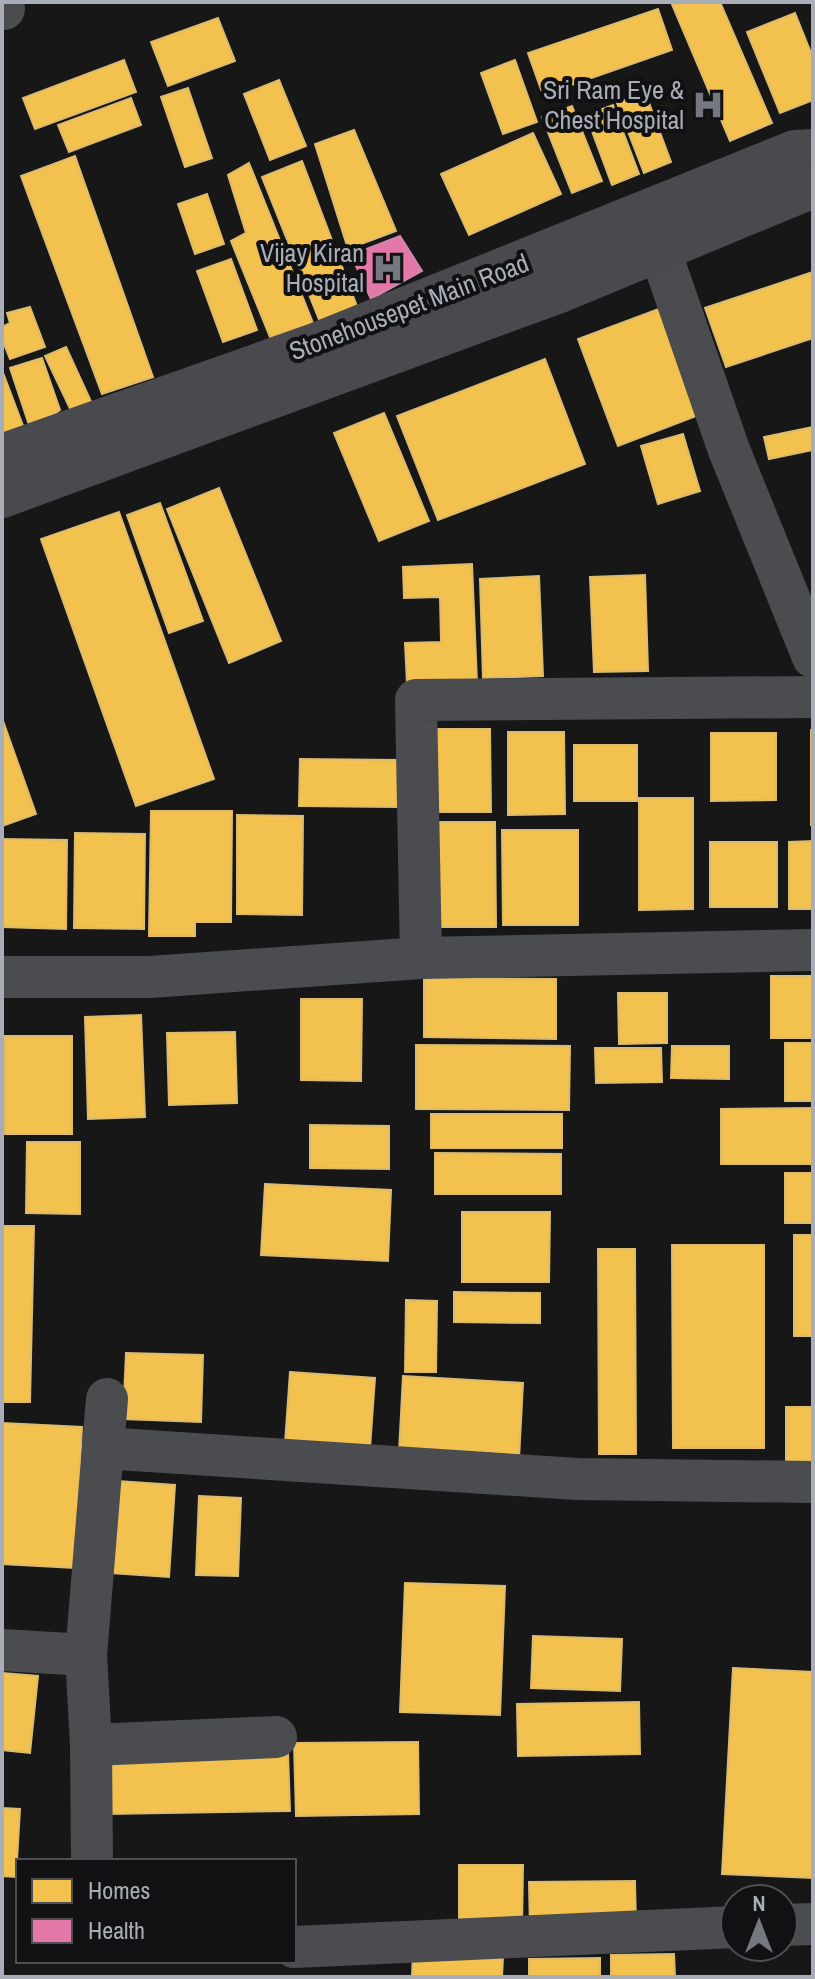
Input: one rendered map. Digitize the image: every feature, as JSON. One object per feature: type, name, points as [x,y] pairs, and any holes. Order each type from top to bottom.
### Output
[{"type":"main road","name":"Stonehousepet Main Road","points":[[2,456],[318,344],[554,272],[795,152],[813,151]]},
{"type":"main road","points":[[2,496],[554,272],[660,251],[813,186]]},
{"type":"street","points":[[660,251],[729,450],[813,657]]},
{"type":"street","points":[[421,958],[416,700],[813,697]]},
{"type":"street","points":[[2,977],[150,977],[421,958],[813,950]]},
{"type":"street","points":[[92,1859],[86,1655],[107,1399]]},
{"type":"street","points":[[103,1448],[577,1479],[813,1482]]},
{"type":"street","points":[[2,1650],[86,1655]]},
{"type":"street","points":[[91,1745],[276,1737]]},
{"type":"street","points":[[296,1947],[719,1928]]},
{"type":"building: Homes","points":[[671,2],[720,2],[772,123],[730,141]]},
{"type":"building: Homes","points":[[658,9],[672,50],[543,95],[528,53]]},
{"type":"building: Homes","points":[[795,13],[813,58],[813,100],[780,113],[747,32]]},
{"type":"building: Homes","points":[[218,18],[235,61],[168,86],[151,42]]},
{"type":"building: Homes","points":[[124,60],[136,92],[35,129],[23,98]]},
{"type":"building: Homes","points":[[515,60],[537,122],[503,134],[481,73]]},
{"type":"building: Homes","points":[[279,80],[306,146],[270,160],[244,94]]},
{"type":"building: Homes","points":[[188,88],[212,158],[185,167],[161,97]]},
{"type":"building: Homes","points":[[645,92],[671,162],[644,173],[617,103]]},
{"type":"building: Homes","points":[[131,98],[141,125],[69,152],[58,125]]},
{"type":"building: Homes","points":[[613,105],[639,174],[612,185],[586,115]]},
{"type":"building: Homes","points":[[572,106],[602,181],[572,193],[542,117]]},
{"type":"building: Homes","points":[[354,130],[396,231],[348,249],[315,144]]},
{"type":"building: Homes","points":[[533,133],[561,194],[469,235],[441,174]]},
{"type":"building: Homes","points":[[75,156],[153,377],[102,394],[21,176]]},
{"type":"building: Homes","points":[[302,161],[361,317],[324,332],[262,177]]},
{"type":"building: Homes","points":[[249,163],[315,328],[274,347],[231,241],[246,233],[228,175]]},
{"type":"building: Homes","points":[[207,194],[224,244],[195,254],[178,204]]},
{"type":"building: Homes","points":[[231,259],[257,330],[223,342],[197,271]]},
{"type":"building: Homes","points":[[813,272],[813,338],[726,367],[705,308]]},
{"type":"building: Homes","points":[[30,307],[45,347],[10,359],[2,339],[2,327],[10,323],[7,313]]},
{"type":"building: Homes","points":[[664,307],[704,413],[618,446],[578,339]]},
{"type":"building: Homes","points":[[66,347],[94,408],[74,417],[45,356]]},
{"type":"building: Homes","points":[[42,358],[60,410],[31,431],[10,368]]},
{"type":"building: Homes","points":[[545,359],[585,464],[438,520],[397,416]]},
{"type":"building: Homes","points":[[2,370],[25,431],[2,438]]},
{"type":"building: Homes","points":[[384,413],[429,521],[379,541],[334,433]]},
{"type":"building: Homes","points":[[813,427],[813,450],[769,459],[764,437]]},
{"type":"building: Homes","points":[[683,434],[700,491],[658,504],[641,446]]},
{"type":"building: Homes","points":[[219,488],[281,641],[229,663],[167,509]]},
{"type":"building: Homes","points":[[160,503],[203,621],[169,633],[127,515]]},
{"type":"building: Homes","points":[[119,512],[214,779],[136,806],[41,539]]},
{"type":"building: Homes","points":[[472,564],[477,682],[407,684],[405,643],[441,642],[440,597],[404,598],[403,567]]},
{"type":"building: Homes","points":[[645,575],[648,671],[594,672],[590,577]]},
{"type":"building: Homes","points":[[539,576],[543,676],[483,678],[480,579]]},
{"type":"building: Homes","points":[[2,718],[36,814],[2,826]]},
{"type":"building: Homes","points":[[422,729],[490,729],[491,812],[422,812]]},
{"type":"building: Homes","points":[[813,730],[813,825],[811,825]]},
{"type":"building: Homes","points":[[508,732],[564,732],[565,814],[508,815]]},
{"type":"building: Homes","points":[[711,733],[776,733],[776,800],[711,801]]},
{"type":"building: Homes","points":[[574,745],[637,745],[637,801],[574,801]]},
{"type":"building: Homes","points":[[300,759],[398,760],[397,807],[299,806]]},
{"type":"building: Homes","points":[[639,798],[693,798],[693,909],[639,910]]},
{"type":"building: Homes","points":[[151,811],[232,811],[231,922],[195,922],[195,936],[149,936]]},
{"type":"building: Homes","points":[[237,815],[303,816],[302,915],[237,914]]},
{"type":"building: Homes","points":[[427,822],[495,822],[496,927],[427,927]]},
{"type":"building: Homes","points":[[502,830],[578,830],[578,925],[503,925]]},
{"type":"building: Homes","points":[[75,833],[145,834],[144,929],[74,928]]},
{"type":"building: Homes","points":[[2,839],[67,840],[66,929],[2,927]]},
{"type":"building: Homes","points":[[813,841],[813,909],[789,909],[789,842]]},
{"type":"building: Homes","points":[[710,842],[777,842],[777,907],[710,907]]},
{"type":"building: Homes","points":[[771,976],[813,976],[813,1038],[771,1038]]},
{"type":"building: Homes","points":[[424,978],[556,979],[556,1039],[424,1037]]},
{"type":"building: Homes","points":[[618,993],[667,993],[667,1043],[619,1044]]},
{"type":"building: Homes","points":[[301,999],[362,999],[361,1081],[301,1080]]},
{"type":"building: Homes","points":[[141,1015],[145,1117],[88,1119],[85,1017]]},
{"type":"building: Homes","points":[[235,1032],[237,1103],[169,1105],[167,1033]]},
{"type":"building: Homes","points":[[5,1036],[72,1036],[72,1134],[5,1134]]},
{"type":"building: Homes","points":[[785,1043],[813,1043],[813,1101],[785,1101]]},
{"type":"building: Homes","points":[[416,1045],[570,1046],[569,1110],[416,1109]]},
{"type":"building: Homes","points":[[672,1046],[729,1046],[729,1079],[671,1078]]},
{"type":"building: Homes","points":[[595,1048],[661,1048],[662,1082],[596,1083]]},
{"type":"building: Homes","points":[[813,1108],[813,1164],[721,1164],[721,1109]]},
{"type":"building: Homes","points":[[431,1114],[562,1114],[562,1148],[431,1148]]},
{"type":"building: Homes","points":[[310,1125],[389,1126],[389,1169],[310,1168]]},
{"type":"building: Homes","points":[[27,1142],[80,1142],[80,1214],[26,1213]]},
{"type":"building: Homes","points":[[435,1153],[561,1154],[561,1194],[435,1194]]},
{"type":"building: Homes","points":[[785,1173],[813,1173],[813,1223],[785,1223]]},
{"type":"building: Homes","points":[[265,1184],[391,1190],[388,1261],[261,1255]]},
{"type":"building: Homes","points":[[462,1212],[550,1212],[549,1282],[462,1282]]},
{"type":"building: Homes","points":[[2,1226],[34,1226],[30,1402],[2,1402]]},
{"type":"building: Homes","points":[[794,1235],[813,1235],[813,1336],[794,1336]]},
{"type":"building: Homes","points":[[672,1245],[764,1245],[764,1448],[673,1448]]},
{"type":"building: Homes","points":[[598,1249],[635,1249],[636,1454],[599,1454]]},
{"type":"building: Homes","points":[[454,1292],[540,1293],[540,1323],[454,1322]]},
{"type":"building: Homes","points":[[406,1300],[437,1301],[436,1372],[405,1372]]},
{"type":"building: Homes","points":[[126,1353],[203,1355],[201,1422],[123,1419]]},
{"type":"building: Homes","points":[[290,1372],[375,1378],[370,1448],[285,1443]]},
{"type":"building: Homes","points":[[403,1376],[523,1383],[519,1459],[399,1452]]},
{"type":"building: Homes","points":[[786,1407],[813,1407],[813,1476],[786,1476]]},
{"type":"building: Homes","points":[[2,1423],[82,1427],[75,1568],[2,1564]]},
{"type":"building: Homes","points":[[117,1481],[175,1485],[169,1577],[111,1573]]},
{"type":"building: Homes","points":[[199,1496],[241,1498],[238,1576],[196,1575]]},
{"type":"building: Homes","points":[[405,1583],[505,1586],[500,1715],[400,1712]]},
{"type":"building: Homes","points":[[533,1636],[622,1639],[620,1691],[531,1688]]},
{"type":"building: Homes","points":[[733,1668],[813,1672],[813,1878],[722,1874]]},
{"type":"building: Homes","points":[[2,1673],[38,1676],[30,1753],[2,1750]]},
{"type":"building: Homes","points":[[639,1702],[640,1754],[518,1756],[517,1704]]},
{"type":"building: Homes","points":[[418,1742],[419,1814],[296,1816],[294,1743]]},
{"type":"building: Homes","points":[[288,1753],[290,1811],[108,1814],[108,1765]]},
{"type":"building: Homes","points":[[2,1808],[20,1809],[16,1877],[2,1876]]},
{"type":"building: Homes","points":[[459,1865],[523,1865],[522,1928],[459,1928]]},
{"type":"building: Homes","points":[[635,1881],[636,1927],[530,1929],[529,1882]]},
{"type":"building: Homes","points":[[413,1952],[503,1957],[502,1977],[412,1977]]},
{"type":"building: Homes","points":[[674,1954],[675,1977],[611,1977],[611,1955]]},
{"type":"building: Homes","points":[[600,1958],[600,1977],[529,1977],[529,1959]]},
{"type":"building: Health","points":[[400,236],[422,271],[371,299],[351,255]]},
{"type":"place","name":"Sri Ram Eye & Chest Hospital","points":[[708,105]]},
{"type":"place","name":"Vijay Kiran Hospital","points":[[388,268]]}]
